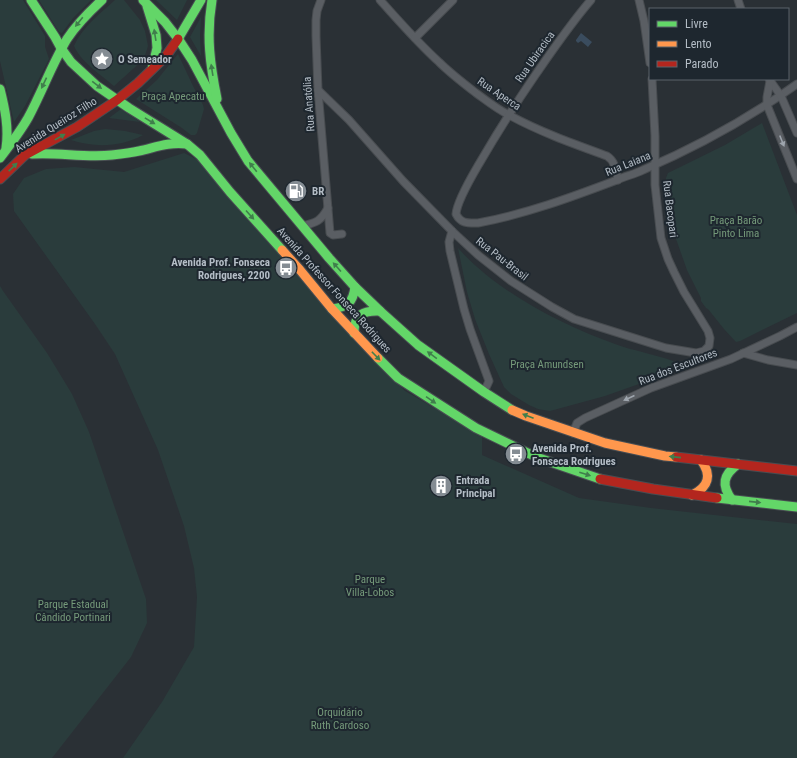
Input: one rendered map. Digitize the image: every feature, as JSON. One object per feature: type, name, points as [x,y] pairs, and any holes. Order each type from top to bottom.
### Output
[{"type":"main road","name":"Avenida Professor Fonseca Rodrigues","points":[[31,0],[71,62],[97,86],[187,144],[200,155],[230,192],[300,270],[332,309],[398,378],[442,407],[490,435],[536,457],[568,469],[601,479],[653,489],[797,507]]},
{"type":"main road","name":"Avenida Queiroz Filho","points":[[3,154],[31,113],[61,48],[80,20],[102,0]]},
{"type":"main road","name":"Avenida Queiroz Filho","points":[[0,179],[25,155],[77,128],[117,100],[138,83],[166,56],[201,0]]},
{"type":"main road","points":[[212,0],[209,20],[210,52],[218,108]]},
{"type":"main road","name":"Avenida Professor Fonseca Rodrigues","points":[[144,1],[161,18],[183,46],[239,148],[248,161],[355,287],[418,345],[484,392],[513,410],[573,433],[605,443],[665,456],[797,470]]},
{"type":"main road","points":[[144,1],[156,34],[157,48],[152,69]]},
{"type":"main road","points":[[0,89],[8,129],[8,138],[3,154]]},
{"type":"main road","points":[[25,155],[49,153],[98,156],[123,154],[168,144],[187,144]]},
{"type":"main road","points":[[332,309],[348,305],[353,298],[355,287]]},
{"type":"main road","points":[[354,333],[354,323],[358,317],[368,311],[380,311]]},
{"type":"main road","points":[[692,495],[702,491],[707,483],[707,468],[701,460]]},
{"type":"main road","points":[[732,500],[726,490],[726,478],[732,467],[738,464]]},
{"type":"street","name":"Rua Anatólia","points":[[321,0],[317,11],[316,20],[318,90],[330,233],[333,235],[342,234]]},
{"type":"street","name":"Rua Aperca","points":[[380,0],[438,62],[456,78],[508,115],[534,128],[612,159],[618,180]]},
{"type":"street","points":[[415,38],[453,0]]},
{"type":"street","name":"Rua Ubiracica","points":[[456,214],[458,206],[473,174],[508,115],[551,52],[591,0]]},
{"type":"street","points":[[639,0],[644,21],[649,56]]},
{"type":"street","name":"Rua Bacopari","points":[[652,80],[656,165],[655,185],[661,238],[668,259],[684,292],[708,331]]},
{"type":"street","points":[[769,80],[781,96],[797,133]]},
{"type":"street","points":[[769,80],[766,97],[767,105],[797,179]]},
{"type":"street","name":"Rua Laiana","points":[[456,214],[458,219],[463,222],[485,222],[540,208],[587,192],[656,165],[681,153],[767,105],[797,84]]},
{"type":"street","name":"Rua Pau-Brasil","points":[[318,90],[349,120],[403,181],[478,256],[511,281],[552,307],[574,319],[666,348],[696,353],[704,351],[709,346],[710,338],[708,331]]},
{"type":"street","points":[[302,226],[317,222],[328,207]]},
{"type":"street","points":[[452,231],[449,242],[450,251],[464,309],[489,381],[484,392]]},
{"type":"street","name":"Rua dos Escultores","points":[[573,433],[577,423],[585,418],[651,388],[730,359],[797,327]]},
{"type":"street","points":[[743,353],[768,360],[797,365]]},
{"type":"green space","points":[[0,0],[23,0],[45,36],[45,47],[49,59],[25,106],[14,122],[0,61]]},
{"type":"green space","points":[[39,0],[91,0],[73,18],[62,33],[59,32]]},
{"type":"green space","name":"Praça Apecatu","points":[[115,0],[124,0],[140,20],[145,31],[148,46],[144,59],[114,86],[86,63],[74,46],[77,39],[87,27]]},
{"type":"green space","points":[[156,0],[187,0],[177,20]]},
{"type":"green space","name":"Praça Apecatu","points":[[201,17],[200,36],[201,56],[190,37]]},
{"type":"green space","name":"Praça Apecatu","points":[[178,54],[204,109],[197,133],[195,135],[191,135],[136,99],[157,80]]},
{"type":"green space","name":"Praça Apecatu","points":[[121,109],[140,122],[109,118]]},
{"type":"green space","name":"Praça Barão Pinto Lima","points":[[762,123],[797,215],[797,313],[736,342],[701,301],[701,298],[687,270],[675,236],[666,178],[668,173],[725,145]]},
{"type":"green space","name":"Praça Apecatu","points":[[105,129],[143,135],[126,142],[108,145],[80,143],[71,140],[94,131]]},
{"type":"green space","name":"Parque Villa-Lobos","points":[[184,153],[200,161],[344,328],[405,391],[482,435],[482,455],[579,498],[651,508],[797,524],[797,758],[123,758],[162,702],[194,647],[197,597],[194,568],[184,526],[158,450],[115,354],[14,211],[13,194],[24,178],[46,169],[74,167],[124,172]]},
{"type":"green space","name":"Praça Amundsen","points":[[458,248],[473,264],[530,305],[552,317],[594,336],[673,361],[676,365],[675,370],[605,396],[550,411],[538,409],[529,405],[511,394],[504,387],[489,354],[475,319],[467,292]]},
{"type":"green space","name":"Parque Estadual Cândido Portinari","points":[[0,286],[47,353],[72,394],[89,432],[146,599],[147,623],[131,657],[52,758],[0,758]]},
{"type":"water","points":[[581,33],[592,42],[588,47],[581,41],[578,43],[576,41]]},
{"type":"traffic: fast","points":[[31,0],[71,62],[97,86],[187,144],[200,155],[230,192],[282,250]]},
{"type":"traffic: fast","points":[[0,158],[28,118],[67,39],[83,18],[102,0]]},
{"type":"traffic: fast","points":[[143,0],[165,22],[179,40],[192,60],[231,133],[248,161],[355,287],[418,345],[512,410]]},
{"type":"traffic: fast","points":[[178,39],[201,0]]},
{"type":"traffic: fast","points":[[212,0],[209,38],[212,74],[217,99]]},
{"type":"traffic: fast","points":[[147,6],[156,35],[157,48],[152,69]]},
{"type":"traffic: fast","points":[[0,89],[6,118],[6,148]]},
{"type":"traffic: fast","points":[[32,154],[102,156],[132,152],[168,144],[187,144]]},
{"type":"traffic: fast","points":[[332,309],[342,307],[348,303],[353,297],[355,287]]},
{"type":"traffic: fast","points":[[354,333],[354,327],[361,315],[369,311],[380,311]]},
{"type":"traffic: fast","points":[[378,358],[398,378],[476,428],[536,457],[600,479]]},
{"type":"traffic: fast","points":[[732,500],[726,490],[725,480],[729,472],[738,464]]},
{"type":"traffic: fast","points":[[717,498],[797,507]]},
{"type":"traffic: slow","points":[[282,250],[332,309],[378,358]]},
{"type":"traffic: slow","points":[[512,410],[605,443],[676,457]]},
{"type":"traffic: slow","points":[[692,495],[698,492],[707,480],[707,471],[701,460]]},
{"type":"traffic: jam","points":[[0,179],[25,155],[77,127],[117,100],[138,83],[166,56],[178,39]]},
{"type":"traffic: jam","points":[[676,457],[797,471]]},
{"type":"traffic: jam","points":[[600,479],[653,489],[717,498]]},
{"type":"place","name":"O Semeador","points":[[102,59]]},
{"type":"place","name":"BR","points":[[296,191]]},
{"type":"place","name":"Avenida Prof. Fonseca Rodrigues, 2200","points":[[286,268]]},
{"type":"place","name":"Avenida Prof. Fonseca Rodrigues","points":[[516,454]]},
{"type":"place","name":"Entrada Principal","points":[[441,486]]},
{"type":"park label","name":"Orquidário Ruth Cardoso","points":[[340,718]]}]
